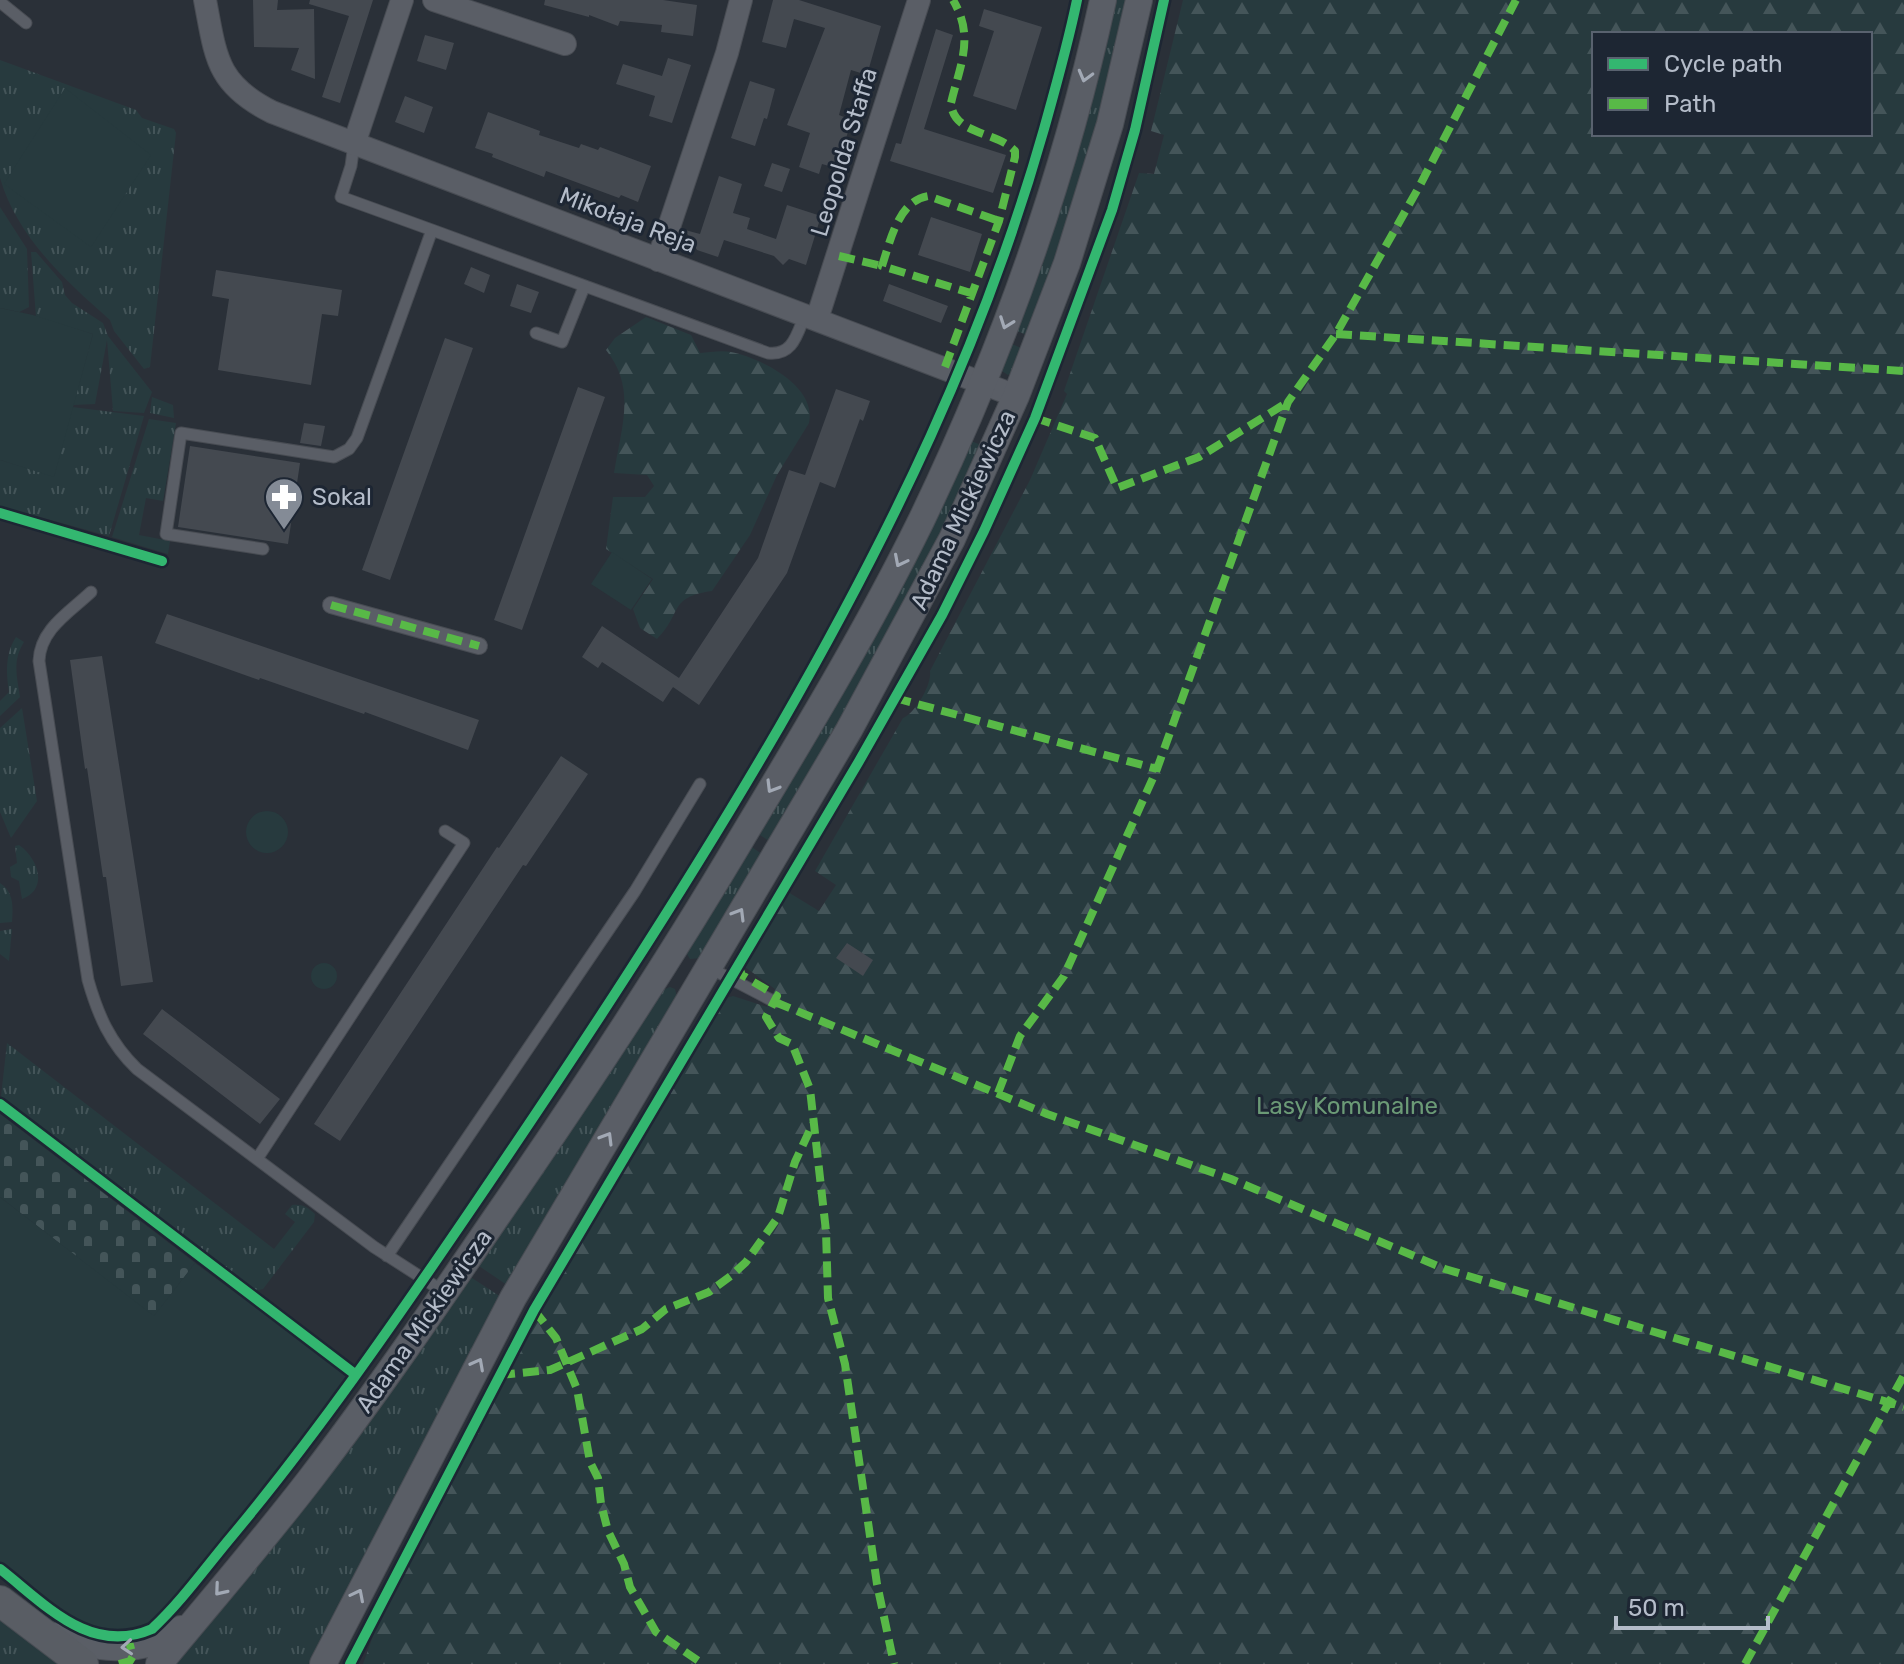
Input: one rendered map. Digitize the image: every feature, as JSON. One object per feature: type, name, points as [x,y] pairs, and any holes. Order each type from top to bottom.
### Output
[{"type":"main road","points":[[0,1601],[83,1664]]},
{"type":"street","name":"Mikołaja Reja","points":[[205,0],[220,66],[241,94],[260,106],[1016,396]]},
{"type":"street","points":[[354,144],[402,0]]},
{"type":"street","points":[[434,0],[565,44]]},
{"type":"street","points":[[658,260],[727,53],[741,0]]},
{"type":"street","name":"Leopolda Staffa","points":[[811,317],[919,0]]},
{"type":"street","name":"Adama Mickiewicza","points":[[159,1664],[310,1479],[445,1292],[668,962],[872,616],[925,513],[982,383],[1035,245],[1082,90],[1103,0]]},
{"type":"street","name":"Adama Mickiewicza","points":[[323,1664],[513,1298],[901,638],[975,491],[1016,396],[1067,263],[1092,187],[1139,0]]},
{"type":"street","points":[[331,605],[479,646]]},
{"type":"street","points":[[668,962],[703,975]]},
{"type":"street","points":[[42,1633],[92,1646],[131,1648],[170,1636],[197,1618]]},
{"type":"lane","points":[[0,2],[26,23]]},
{"type":"lane","points":[[354,144],[341,197],[768,353],[780,353],[790,347],[811,317]]},
{"type":"lane","points":[[263,549],[166,534],[181,433],[334,457],[344,453],[357,438],[432,230]]},
{"type":"lane","points":[[536,333],[562,342],[584,287]]},
{"type":"lane","points":[[91,592],[48,631],[41,645],[39,661],[81,934],[94,1000],[109,1036],[126,1058],[257,1159],[387,1256],[445,1292]]},
{"type":"lane","points":[[387,1256],[635,891],[700,784]]},
{"type":"lane","points":[[257,1159],[464,843],[445,831]]},
{"type":"lane","points":[[703,975],[775,1002]]},
{"type":"green space","points":[[1114,0],[1129,0],[1086,170],[1029,336],[1015,330]]},
{"type":"green space","name":"Lasy Komunalne","points":[[1183,0],[1904,0],[1904,1658],[1901,1664],[363,1664],[384,1606],[528,1327],[723,999],[733,996],[767,1007],[775,989],[745,967],[788,892],[819,911],[836,885],[815,871],[903,718],[913,711],[922,698],[930,671],[1030,480],[1067,394],[1064,391],[1139,173],[1154,174],[1164,135],[1151,131]]},
{"type":"green space","points":[[0,60],[136,110],[142,118],[174,129],[176,133],[150,367],[144,369],[114,331],[110,320],[45,256],[18,220],[0,178]]},
{"type":"green space","points":[[65,88],[151,155],[91,247],[4,184]]},
{"type":"green space","points":[[0,207],[27,249],[29,307],[19,312],[0,308]]},
{"type":"green space","points":[[31,252],[36,252],[62,282],[65,295],[72,303],[103,323],[108,336],[152,392],[144,413],[113,411],[107,340],[95,404],[73,405],[93,334],[36,317]]},
{"type":"green space","points":[[0,308],[93,334],[54,477],[0,460]]},
{"type":"green space","points":[[646,317],[691,335],[700,353],[731,352],[771,367],[796,386],[809,410],[809,423],[777,475],[750,535],[712,591],[688,597],[682,602],[657,639],[640,628],[633,609],[653,579],[606,549],[613,497],[645,497],[654,486],[647,475],[614,473],[623,424],[624,394],[616,364],[606,350],[615,338]]},
{"type":"green space","points":[[1010,343],[1023,349],[1008,375],[1002,371],[1001,365]]},
{"type":"green space","points":[[152,397],[173,405],[174,418],[150,413]]},
{"type":"green space","points":[[72,407],[144,416],[109,536],[0,506],[0,460],[54,476]]},
{"type":"green space","points":[[149,419],[176,423],[163,501],[146,498],[139,535],[170,541],[168,554],[112,537]]},
{"type":"green space","points":[[969,440],[983,446],[959,497],[881,646],[769,841],[757,833]]},
{"type":"green space","points":[[612,552],[652,579],[631,610],[591,584]]},
{"type":"green space","points":[[16,637],[24,642],[17,662],[20,697],[0,716],[0,701],[9,692],[7,664]]},
{"type":"green space","points":[[22,708],[37,801],[11,838],[0,812],[0,728]]},
{"type":"green space","points":[[267,811],[282,817],[288,832],[282,847],[267,853],[252,847],[246,832],[252,817]]},
{"type":"green space","points":[[19,845],[31,858],[38,873],[36,888],[22,899],[19,881],[11,877],[10,867],[17,863],[15,846]]},
{"type":"green space","points":[[750,846],[762,854],[700,958],[690,959],[687,954],[690,947]]},
{"type":"green space","points":[[0,883],[10,895],[12,922],[0,923]]},
{"type":"green space","points":[[12,929],[9,961],[0,954],[0,931]]},
{"type":"green space","points":[[324,963],[333,967],[337,976],[333,985],[324,989],[315,985],[311,976],[315,967]]},
{"type":"green space","points":[[670,987],[675,989],[677,998],[507,1285],[476,1264],[663,990]]},
{"type":"green space","points":[[7,1043],[274,1249],[295,1222],[285,1214],[292,1205],[310,1210],[315,1214],[314,1222],[263,1289],[254,1291],[1,1096]]},
{"type":"green space","points":[[0,1114],[195,1263],[154,1317],[0,1197]]},
{"type":"green space","points":[[0,1197],[154,1316],[195,1263],[349,1376],[181,1591],[146,1626],[128,1634],[112,1634],[79,1622],[0,1564]]},
{"type":"green space","points":[[469,1276],[501,1297],[310,1664],[172,1664]]},
{"type":"green space","points":[[0,1615],[64,1664],[0,1664]]},
{"type":"building","points":[[253,0],[278,0],[277,10],[314,9],[315,79],[291,70],[299,48],[254,47]]},
{"type":"building","points":[[310,0],[373,0],[340,103],[322,97],[349,16],[309,4]]},
{"type":"building","points":[[545,0],[663,0],[697,5],[693,36],[661,32],[662,25],[620,21],[618,26],[589,15],[544,5]]},
{"type":"building","points":[[773,0],[799,0],[881,26],[867,75],[851,70],[839,115],[852,120],[836,168],[822,164],[819,174],[799,167],[810,133],[787,125],[825,28],[794,19],[786,48],[762,42]]},
{"type":"building","points":[[984,9],[1042,27],[1016,110],[973,96],[994,31],[979,26]]},
{"type":"building","points":[[936,29],[953,35],[924,129],[1006,155],[993,193],[890,161],[896,143],[901,144]]},
{"type":"building","points":[[425,35],[454,43],[446,70],[417,61]]},
{"type":"building","points":[[668,58],[691,65],[672,123],[649,116],[655,96],[616,84],[623,64],[662,76]]},
{"type":"building","points":[[750,81],[775,89],[755,146],[731,138]]},
{"type":"building","points":[[405,96],[433,107],[424,133],[395,122]]},
{"type":"building","points":[[488,112],[540,131],[539,135],[579,148],[581,144],[598,150],[600,147],[651,166],[638,202],[546,171],[544,177],[475,148]]},
{"type":"building","points":[[772,163],[790,169],[782,192],[764,186]]},
{"type":"building","points":[[719,176],[742,184],[733,213],[750,218],[747,229],[776,239],[787,205],[821,216],[806,265],[789,259],[783,265],[774,256],[724,240],[718,257],[697,250],[685,230],[700,234]]},
{"type":"building","points":[[931,217],[982,234],[970,272],[918,255]]},
{"type":"building","points":[[471,267],[490,275],[484,293],[464,284]]},
{"type":"building","points":[[216,270],[342,290],[338,316],[322,314],[311,385],[218,370],[229,299],[212,296]]},
{"type":"building","points":[[517,284],[539,292],[531,313],[510,306]]},
{"type":"building","points":[[889,284],[948,306],[941,323],[883,301]]},
{"type":"building","points":[[445,338],[473,348],[390,580],[362,570]]},
{"type":"building","points":[[578,387],[605,397],[522,630],[494,620]]},
{"type":"building","points":[[836,389],[870,401],[863,421],[860,419],[835,488],[820,482],[787,573],[699,705],[673,687],[758,558],[789,470],[805,475]]},
{"type":"building","points":[[304,423],[325,426],[321,446],[300,443]]},
{"type":"building","points":[[190,446],[300,463],[288,544],[178,527]]},
{"type":"building","points":[[167,614],[479,720],[468,750],[365,712],[259,680],[155,643]]},
{"type":"building","points":[[602,626],[679,678],[663,702],[602,662],[598,668],[582,657]]},
{"type":"building","points":[[102,656],[153,982],[121,986],[70,660]]},
{"type":"building","points":[[561,756],[588,774],[526,866],[523,865],[340,1141],[314,1124],[497,847]]},
{"type":"building","points":[[847,943],[873,960],[863,976],[836,958]]},
{"type":"building","points":[[162,1009],[280,1099],[260,1124],[143,1034]]},
{"type":"marked path","points":[[945,367],[999,221],[1015,157],[1015,151],[1007,145],[967,127],[954,113],[951,103],[964,39],[960,13],[953,0]]},
{"type":"marked path","points":[[998,1093],[1020,1036],[1064,976],[1157,769],[1288,402],[1336,334],[1419,187],[1516,0]]},
{"type":"marked path","points":[[974,294],[882,266],[888,246],[902,214],[918,199],[928,196],[999,221]]},
{"type":"marked path","points":[[839,256],[882,266]]},
{"type":"marked path","points":[[1336,334],[1904,371]]},
{"type":"marked path","points":[[1035,418],[1095,438],[1117,488],[1199,457],[1288,402]]},
{"type":"marked path","points":[[331,605],[479,646]]},
{"type":"marked path","points":[[895,698],[1157,769]]},
{"type":"marked path","points":[[738,965],[742,975],[777,996],[766,1017],[779,1038],[792,1044],[810,1089],[826,1231],[828,1298],[845,1364],[877,1584],[894,1664]]},
{"type":"marked path","points":[[775,1002],[1047,1114],[1231,1179],[1445,1269],[1904,1407]]},
{"type":"marked path","points":[[499,1375],[550,1370],[642,1329],[666,1309],[709,1292],[732,1275],[746,1262],[778,1217],[795,1162],[814,1121]]},
{"type":"marked path","points":[[534,1310],[556,1338],[577,1389],[590,1462],[598,1478],[608,1531],[624,1564],[630,1587],[656,1632],[703,1664]]},
{"type":"marked path","points":[[1745,1664],[1904,1375]]},
{"type":"marked path","points":[[119,1664],[130,1661],[133,1656],[128,1638]]},
{"type":"cycle path","points":[[0,1569],[52,1610],[89,1631],[108,1636],[130,1636],[152,1629],[194,1584],[294,1458],[440,1255],[589,1033],[706,850],[860,582],[931,436],[993,286],[1044,129],[1077,0]]},
{"type":"cycle path","points":[[350,1664],[534,1310],[858,763],[942,615],[984,531],[1035,418],[1112,210],[1135,130],[1164,0]]},
{"type":"cycle path","points":[[0,513],[162,561]]},
{"type":"cycle path","points":[[0,1104],[356,1375]]},
{"type":"place","name":"Sokal","points":[[284,531]]}]
